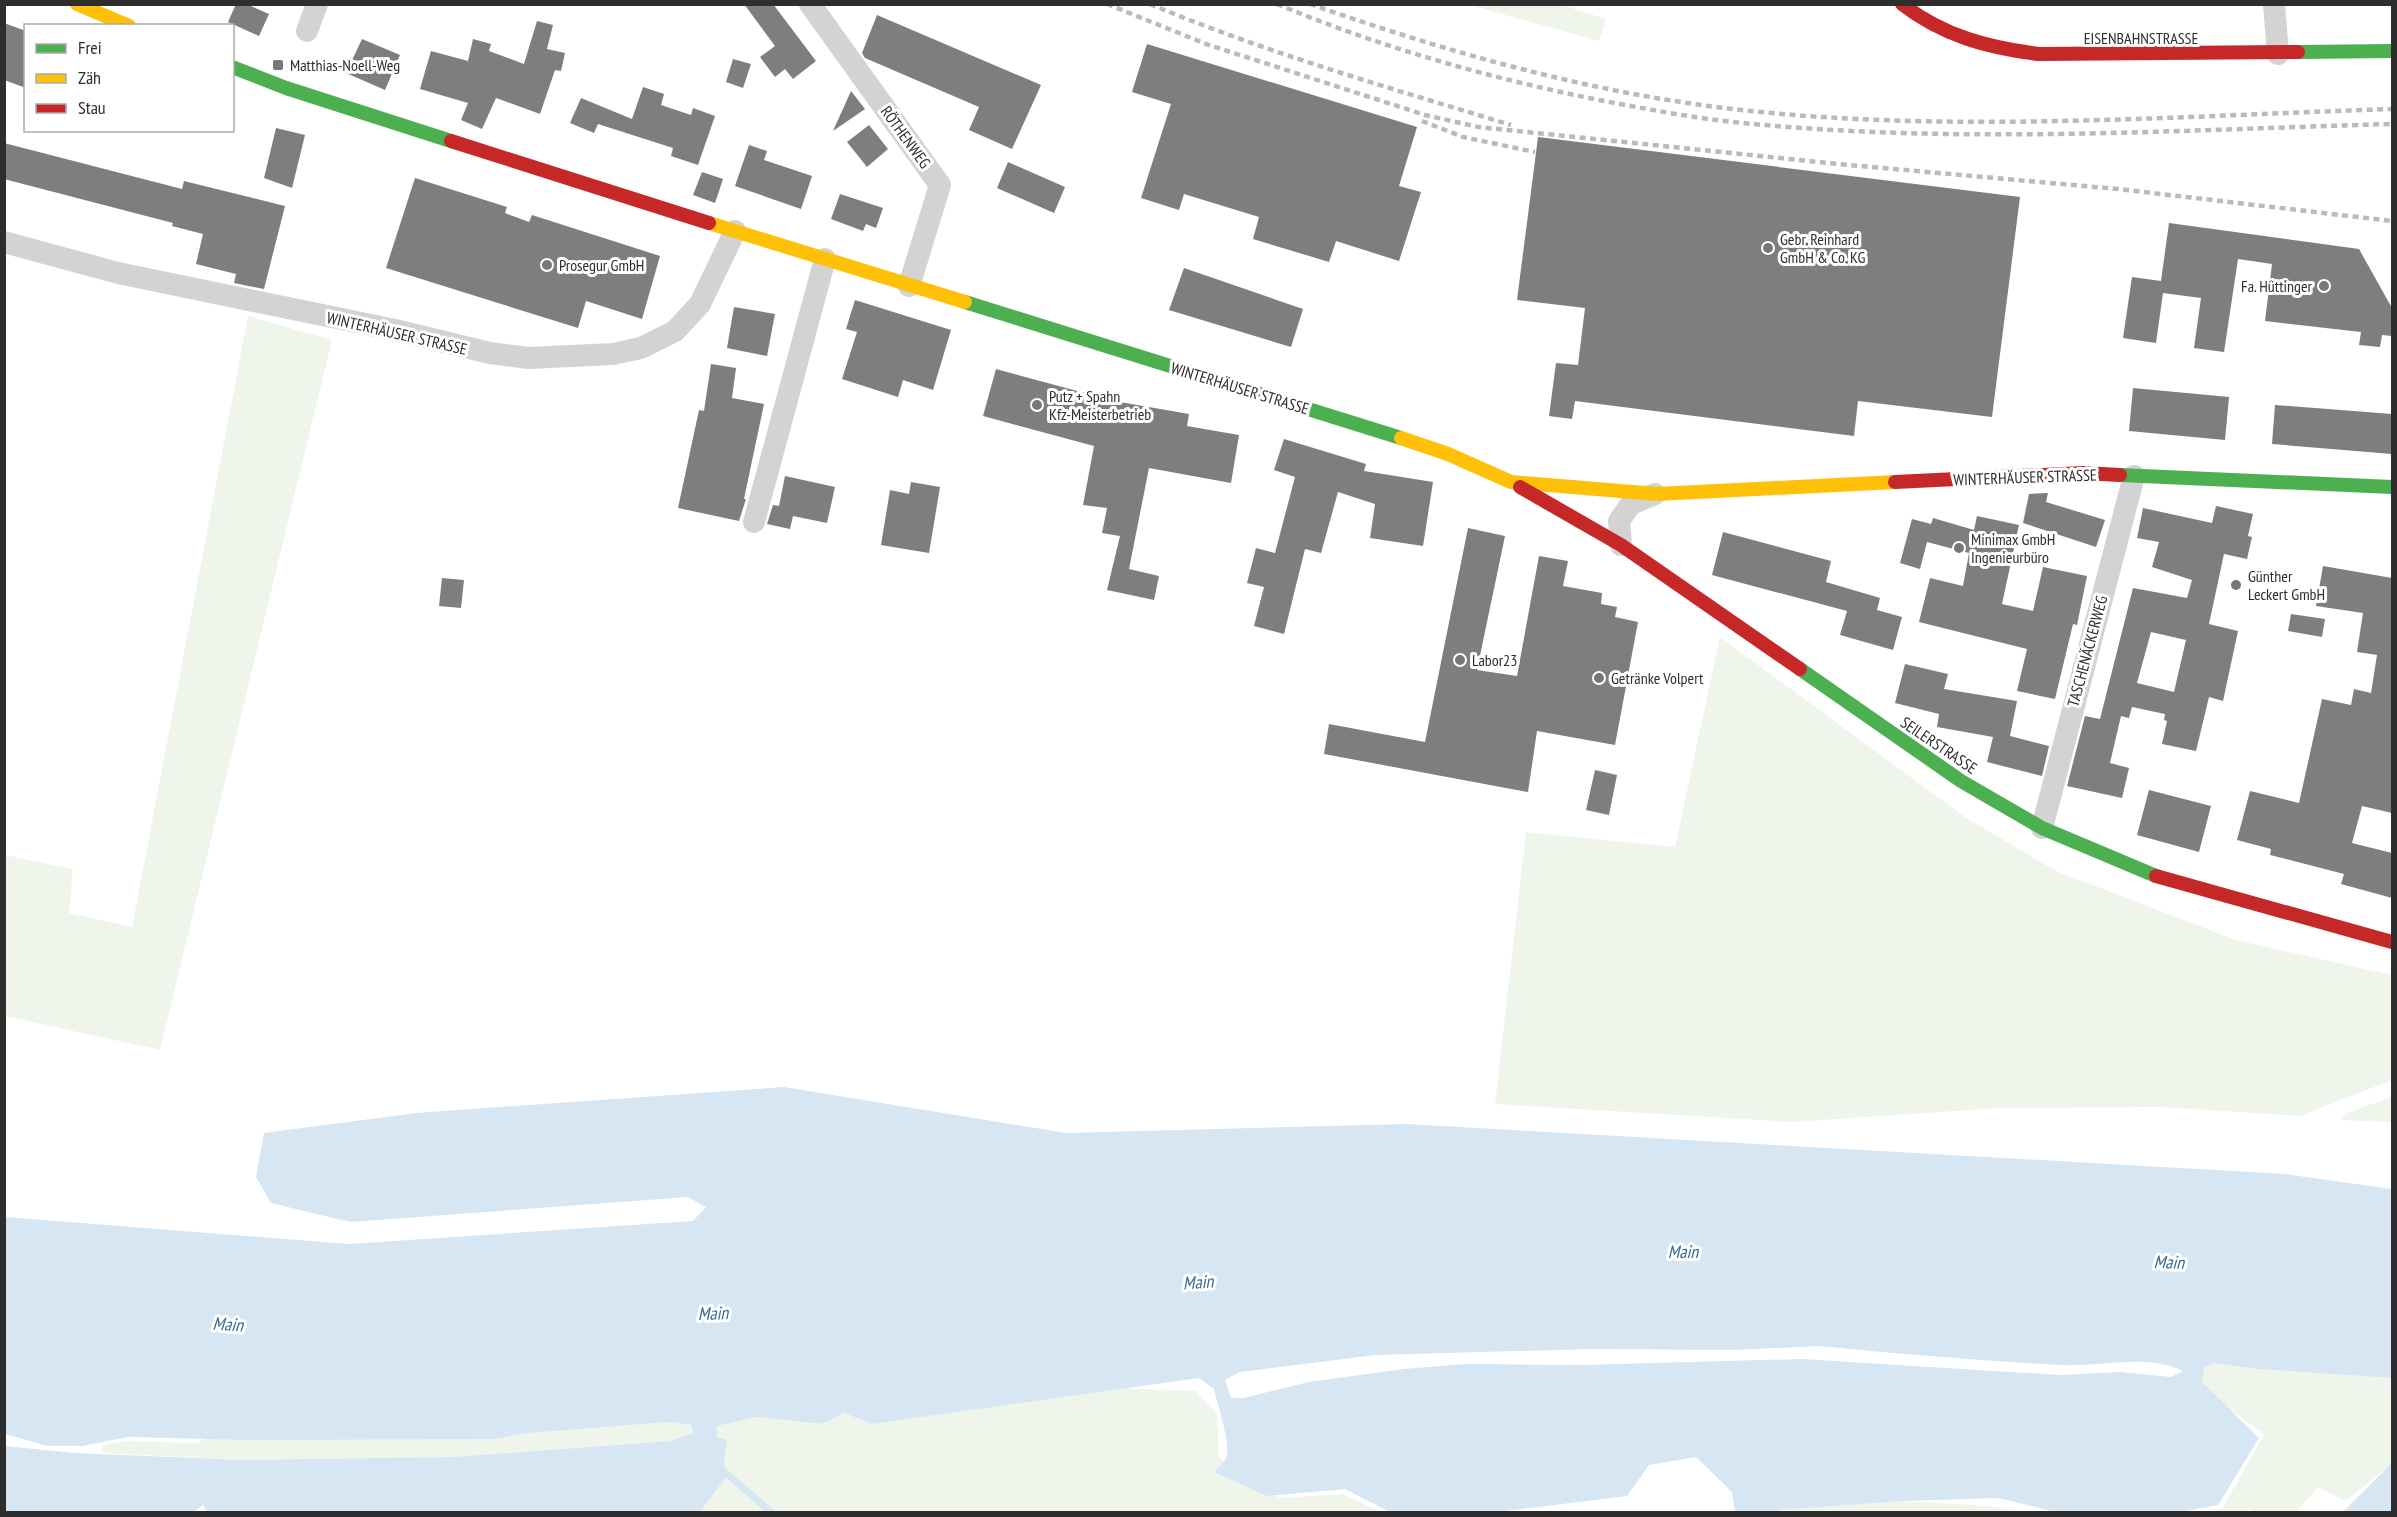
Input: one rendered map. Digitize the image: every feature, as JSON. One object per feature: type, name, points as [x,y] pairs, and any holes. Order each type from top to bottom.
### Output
[{"type":"main road","points":[[77,4],[124,24]]},
{"type":"main road","name":"EISENBAHNSTRASSE","points":[[1902,4],[1912,14],[1972,42],[2016,52],[2060,56],[2392,51]]},
{"type":"main road","name":"WINTERHÄUSER STRASSE","points":[[234,67],[286,88],[735,231],[1386,433],[1448,454],[1511,482],[1657,494],[1901,483],[2034,474],[2392,487]]},
{"type":"main road","name":"SEILERSTRASSE","points":[[1511,482],[1622,545],[1961,781],[2042,828],[2168,880],[2392,942]]},
{"type":"street","points":[[307,31],[317,4]]},
{"type":"street","name":"RÖTHENWEG","points":[[810,4],[940,185],[909,286]]},
{"type":"street","points":[[2274,4],[2278,54]]},
{"type":"street","name":"WINTERHÄUSER STRASSE","points":[[4,242],[118,273],[395,330],[490,353],[529,358],[613,354],[640,348],[675,331],[700,304],[735,231]]},
{"type":"street","points":[[754,522],[825,259]]},
{"type":"street","name":"TASCHENÄCKERWEG","points":[[2042,828],[2133,476]]},
{"type":"street","name":"WINTERHÄUSER STRASSE","points":[[1622,545],[1619,521],[1631,504],[1657,494]]},
{"type":"shaded area","points":[[1470,5],[1562,5],[1606,19],[1599,41]]},
{"type":"shaded area","points":[[248,316],[332,340],[160,1050],[5,1016],[5,855],[73,869],[69,913],[132,927]]},
{"type":"shaded area","points":[[1720,637],[1965,817],[2056,871],[2236,940],[2392,975],[2392,1080],[2300,1116],[2161,1107],[2000,1108],[1792,1122],[1495,1104],[1526,832],[1675,847]]},
{"type":"shaded area","points":[[2392,1097],[2392,1122],[2340,1120],[2349,1112]]},
{"type":"shaded area","points":[[2215,1363],[2256,1369],[2392,1378],[2392,1459],[2387,1468],[2345,1501],[2318,1487],[2296,1512],[2253,1512],[2249,1509],[2244,1512],[2205,1512],[2222,1509],[2264,1434],[2224,1405],[2202,1382],[2204,1368]]},
{"type":"shaded area","points":[[1123,1388],[1196,1391],[1217,1414],[1219,1457],[1254,1489],[1281,1498],[1343,1494],[1380,1512],[700,1512],[727,1476],[724,1464],[727,1440],[717,1437],[716,1426],[756,1417],[822,1424],[844,1413],[872,1424]]},
{"type":"shaded area","points":[[669,1422],[691,1425],[693,1433],[670,1441],[452,1457],[243,1460],[102,1453],[102,1446],[125,1441],[198,1443],[203,1439],[494,1439],[529,1433]]},
{"type":"shaded area","points":[[1903,1501],[1990,1506],[2019,1512],[1778,1512],[1781,1510]]},
{"type":"water","name":"Main","points":[[784,1087],[1066,1133],[1407,1124],[2285,1174],[2392,1189],[2392,1378],[2256,1369],[2215,1363],[2204,1368],[2202,1382],[2259,1438],[2218,1505],[2181,1512],[2055,1512],[1998,1498],[1903,1501],[1777,1512],[1735,1512],[1732,1492],[1696,1457],[1649,1465],[1627,1496],[1498,1512],[1390,1512],[1345,1489],[1267,1496],[1214,1472],[1226,1458],[1226,1435],[1214,1389],[1199,1378],[872,1424],[844,1413],[822,1424],[756,1417],[717,1426],[717,1437],[727,1440],[724,1464],[727,1476],[700,1512],[207,1512],[203,1505],[194,1512],[5,1512],[5,1446],[74,1453],[243,1460],[452,1457],[670,1441],[693,1433],[691,1425],[669,1422],[529,1433],[494,1439],[248,1440],[128,1437],[82,1446],[48,1446],[5,1434],[5,1217],[349,1244],[693,1221],[706,1207],[688,1197],[350,1222],[271,1203],[256,1177],[264,1133],[416,1113]],"holes":[[[1820,1346],[2062,1365],[2155,1363],[2183,1371],[2171,1377],[2120,1372],[2060,1375],[1802,1359],[1582,1365],[1466,1364],[1404,1369],[1309,1382],[1243,1398],[1231,1398],[1225,1380],[1240,1372],[1375,1355],[1593,1349],[1732,1350]]]},
{"type":"water","points":[[2392,1459],[2392,1512],[2343,1512],[2387,1468]]},
{"type":"building","points":[[236,4],[246,4],[269,14],[259,36],[228,22]]},
{"type":"building","points":[[744,4],[773,4],[816,61],[793,79],[785,69],[775,77],[760,57],[775,46]]},
{"type":"building","points":[[877,15],[1041,85],[1012,149],[969,130],[979,107],[865,58],[862,53]]},
{"type":"building","points":[[537,21],[553,25],[547,49],[565,53],[561,71],[555,70],[540,114],[496,98],[482,129],[461,120],[468,103],[420,89],[431,51],[468,61],[473,39],[491,44],[489,51],[524,64]]},
{"type":"building","points":[[4,23],[24,30],[24,87],[4,80]]},
{"type":"building","points":[[362,39],[400,55],[385,90],[346,73]]},
{"type":"building","points":[[1147,44],[1417,127],[1399,186],[1421,192],[1399,261],[1336,241],[1329,262],[1253,239],[1259,217],[1184,194],[1179,210],[1141,198],[1171,104],[1132,92]]},
{"type":"building","points":[[733,59],[751,64],[743,88],[726,82]]},
{"type":"building","points":[[643,87],[664,94],[661,105],[691,115],[693,108],[715,116],[698,165],[671,156],[673,148],[598,124],[594,133],[570,123],[581,98],[632,119]]},
{"type":"building","points":[[851,91],[865,109],[833,131]]},
{"type":"building","points":[[869,125],[888,149],[867,167],[847,142]]},
{"type":"building","points":[[276,128],[305,135],[292,188],[264,178]]},
{"type":"building","name":"Gebr. Reinhard GmbH & Co. KG","points":[[1538,137],[2020,197],[1992,417],[1858,401],[1854,436],[1575,401],[1572,419],[1549,416],[1556,363],[1578,365],[1585,308],[1517,300]]},
{"type":"building","points":[[4,143],[182,189],[184,181],[285,206],[264,289],[234,283],[236,274],[196,264],[203,234],[172,226],[173,223],[4,179]]},
{"type":"building","points":[[749,145],[767,151],[764,160],[812,176],[801,209],[735,186]]},
{"type":"building","points":[[1008,162],[1065,187],[1054,213],[997,188]]},
{"type":"building","points":[[702,172],[723,179],[715,203],[693,195]]},
{"type":"building","points":[[415,178],[507,207],[505,213],[529,222],[532,215],[660,256],[642,319],[586,301],[578,328],[386,268]]},
{"type":"building","points":[[840,194],[883,208],[876,228],[866,224],[863,231],[831,219]]},
{"type":"building","points":[[2169,223],[2359,249],[2392,308],[2392,336],[2382,335],[2380,347],[2359,345],[2361,332],[2265,321],[2272,264],[2238,259],[2224,352],[2194,348],[2201,298],[2163,293],[2156,343],[2123,338],[2132,277],[2161,281]]},
{"type":"building","points":[[1184,268],[1303,309],[1291,347],[1169,310]]},
{"type":"building","points":[[855,300],[951,330],[933,390],[903,380],[898,397],[842,379],[857,332],[846,329]]},
{"type":"building","points":[[734,307],[775,314],[767,356],[727,348]]},
{"type":"building","points":[[711,364],[736,368],[732,398],[764,404],[744,499],[746,499],[739,521],[678,508],[699,410],[704,411]]},
{"type":"building","points":[[996,369],[1092,395],[1091,397],[1189,414],[1187,426],[1239,435],[1231,483],[1149,468],[1129,569],[1159,576],[1154,600],[1107,590],[1120,536],[1102,533],[1107,508],[1083,505],[1094,446],[983,416]]},
{"type":"building","points":[[2133,388],[2229,397],[2225,440],[2129,431]]},
{"type":"building","points":[[2275,405],[2392,414],[2392,454],[2272,444]]},
{"type":"building","points":[[1284,439],[1366,464],[1364,471],[1433,482],[1423,546],[1370,538],[1375,504],[1338,492],[1321,553],[1305,549],[1284,634],[1254,626],[1264,587],[1247,583],[1256,548],[1275,553],[1295,477],[1274,470]]},
{"type":"building","points":[[785,476],[835,487],[827,523],[793,516],[790,529],[767,524],[773,505],[779,506]]},
{"type":"building","points":[[911,482],[940,487],[929,553],[881,545],[890,490],[909,494]]},
{"type":"building","points":[[2048,493],[2046,502],[2105,520],[2096,547],[2023,523],[2029,494]]},
{"type":"building","points":[[2216,506],[2253,514],[2248,536],[2252,537],[2247,559],[2224,554],[2209,624],[2238,631],[2223,701],[2209,697],[2196,751],[2162,744],[2167,721],[2164,720],[2165,714],[2132,707],[2129,718],[2121,716],[2110,763],[2129,768],[2122,798],[2067,786],[2085,716],[2100,719],[2133,588],[2187,598],[2192,580],[2152,567],[2159,542],[2137,538],[2143,508],[2212,523]],"holes":[[[2151,632],[2186,640],[2174,692],[2137,683]]]},
{"type":"building","points":[[1977,516],[2019,525],[2002,604],[2033,611],[2043,567],[2087,576],[2077,625],[2073,624],[2055,699],[2017,691],[2027,649],[1919,622],[1930,578],[1963,586],[1969,553],[1927,542],[1920,569],[1900,563],[1912,519],[1931,524],[1933,518],[1974,530]]},
{"type":"building","points":[[1468,528],[1505,536],[1477,670],[1517,676],[1539,556],[1568,561],[1563,586],[1602,593],[1601,604],[1617,607],[1615,617],[1638,622],[1615,745],[1537,731],[1528,792],[1324,754],[1329,724],[1425,742]]},
{"type":"building","points":[[1723,532],[1831,561],[1826,582],[1880,598],[1877,610],[1902,617],[1893,650],[1840,635],[1847,611],[1712,575]]},
{"type":"building","points":[[2323,566],[2392,578],[2392,813],[2362,806],[2352,843],[2392,853],[2392,898],[2341,884],[2344,874],[2270,855],[2271,849],[2237,840],[2250,791],[2299,803],[2322,699],[2351,705],[2354,689],[2371,693],[2377,655],[2357,652],[2363,613],[2316,606]]},
{"type":"building","points":[[442,578],[464,580],[461,608],[439,606]]},
{"type":"building","points":[[2291,614],[2325,619],[2322,637],[2288,631]]},
{"type":"building","points":[[1905,664],[1948,674],[1944,689],[2017,701],[2010,736],[2049,746],[2042,776],[1987,762],[1993,737],[1937,727],[1939,714],[1895,703]]},
{"type":"building","points":[[1595,770],[1617,775],[1609,815],[1586,810]]},
{"type":"building","points":[[2149,790],[2211,806],[2199,852],[2137,835]]},
{"type":"waterway","points":[[721,1469],[771,1512]]},
{"type":"railway","points":[[1107,4],[1206,44],[1425,115],[1478,127],[1838,164],[2118,189],[2392,221]]},
{"type":"railway","points":[[1150,4],[1284,54],[1511,125]]},
{"type":"railway","points":[[1277,4],[1361,36],[1489,75],[1620,104],[1733,122],[1815,129],[1980,134],[2145,132],[2392,124]]},
{"type":"railway","points":[[1310,4],[1413,38],[1518,68],[1624,92],[1732,109],[1897,121],[1979,122],[2145,119],[2392,109]]},
{"type":"railway","points":[[1422,121],[1463,137],[1535,152]]},
{"type":"traffic: fast","points":[[2298,52],[2392,51]]},
{"type":"traffic: fast","points":[[234,68],[286,88],[451,141]]},
{"type":"traffic: fast","points":[[965,302],[1401,438]]},
{"type":"traffic: fast","points":[[2120,475],[2392,487]]},
{"type":"traffic: fast","points":[[1800,669],[1961,781],[2042,828],[2156,876]]},
{"type":"traffic: slow","points":[[77,4],[124,24]]},
{"type":"traffic: slow","points":[[709,223],[965,302]]},
{"type":"traffic: slow","points":[[1401,438],[1448,454],[1511,482],[1657,494],[1895,482]]},
{"type":"traffic: jam","points":[[1902,4],[1934,24],[1967,39],[2039,54],[2298,52]]},
{"type":"traffic: jam","points":[[451,141],[709,223]]},
{"type":"traffic: jam","points":[[1895,482],[2083,473],[2120,475]]},
{"type":"traffic: jam","points":[[1520,487],[1621,545],[1800,669]]},
{"type":"traffic: jam","points":[[2156,876],[2392,942]]},
{"type":"place","name":"Matthias-Noell-Weg","points":[[278,65]]},
{"type":"place","name":"Gebr. Reinhard GmbH & Co. KG","points":[[1768,248]]},
{"type":"place","name":"Prosegur GmbH","points":[[547,265]]},
{"type":"place","name":"Fa. Hüttinger","points":[[2324,286]]},
{"type":"place","name":"Putz + Spahn Kfz-Meisterbetrieb","points":[[1037,405]]},
{"type":"place","name":"Minimax GmbH Ingenieurbüro","points":[[1959,548]]},
{"type":"place","name":"Günther Leckert GmbH","points":[[2236,585]]},
{"type":"place","name":"Labor23","points":[[1460,660]]},
{"type":"place","name":"Getränke Volpert","points":[[1599,678]]}]
